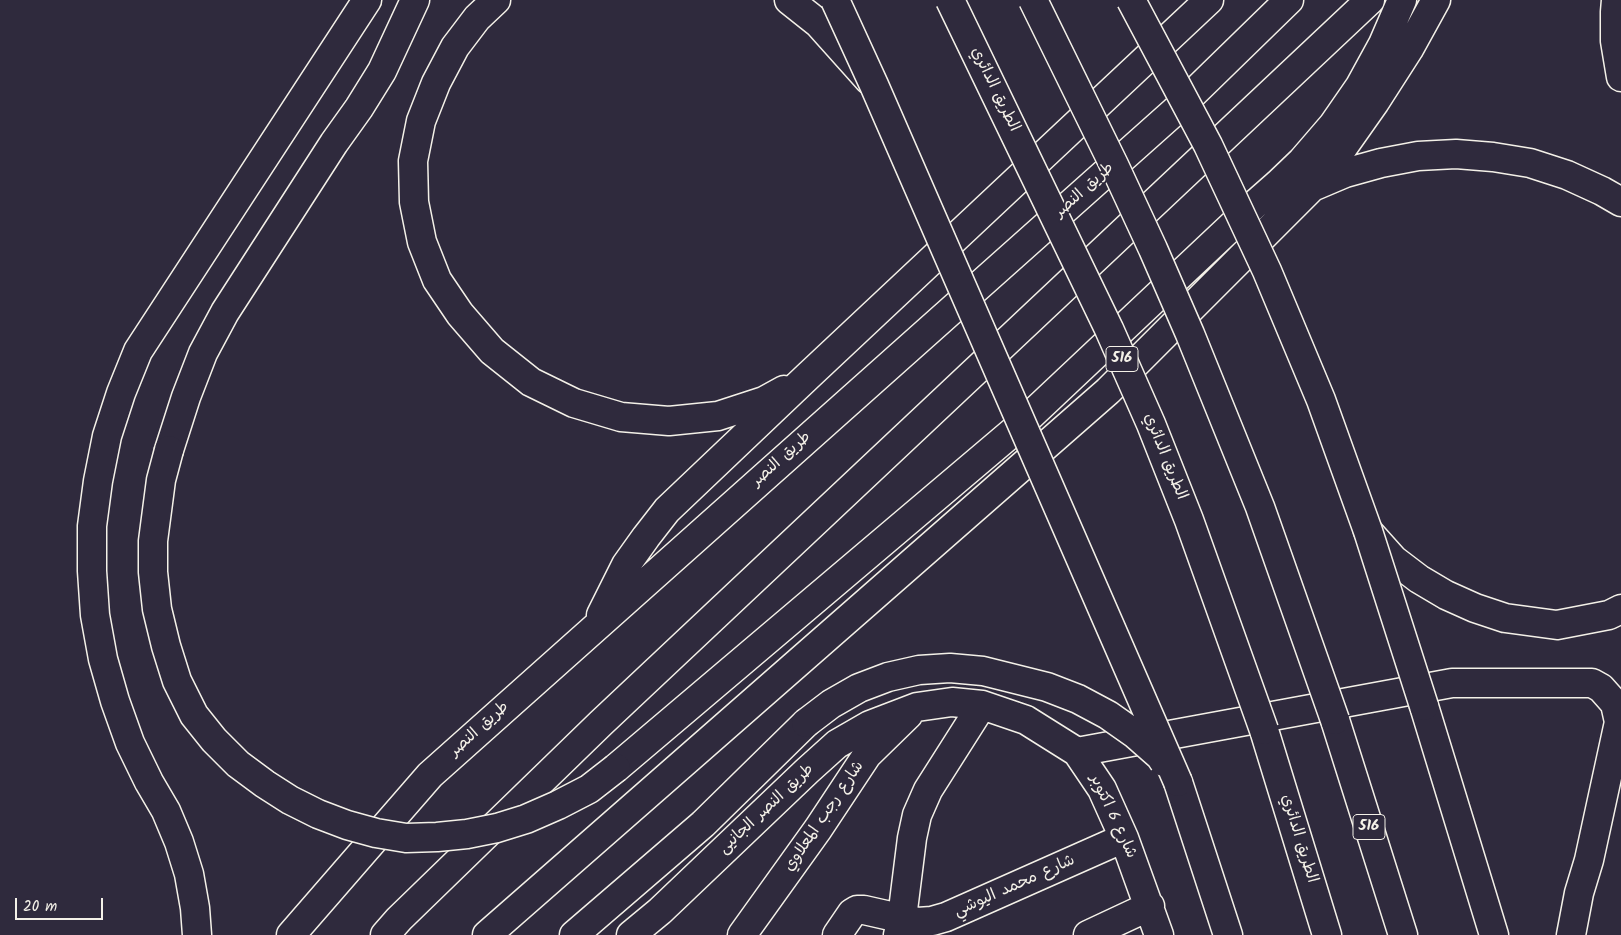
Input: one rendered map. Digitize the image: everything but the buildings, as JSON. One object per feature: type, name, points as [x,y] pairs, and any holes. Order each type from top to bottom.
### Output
[{"type":"main road","points":[[197,935],[195,908],[189,874],[179,842],[166,811],[130,743],[115,702],[103,659],[95,615],[92,571],[92,526],[98,480],[107,436],[120,393],[138,350],[367,0]]},
{"type":"main road","points":[[415,0],[382,71],[225,312],[203,353],[186,397],[161,480],[153,541],[153,572],[157,609],[166,646],[178,681],[194,715],[214,740],[232,758],[264,784],[290,800],[318,814],[354,827],[406,838],[437,838],[467,834],[497,828],[526,819],[589,789],[616,768],[1015,430],[1302,161],[1333,124],[1360,86],[1383,44],[1402,0]]},
{"type":"main road","points":[[496,0],[477,18],[456,47],[436,83],[420,121],[413,162],[414,202],[422,242],[437,280],[460,314],[492,351],[531,382],[574,403],[621,417],[670,421],[718,416],[764,401],[807,377]]},
{"type":"main road","points":[[789,0],[818,23],[874,85]]},
{"type":"main road","points":[[835,0],[874,85],[1178,782],[1228,935]]},
{"type":"main road","name":"الطريق الدائري","points":[[950,0],[1109,329],[1151,424],[1189,520],[1264,730],[1328,935]]},
{"type":"main road","name":"516","points":[[1033,0],[1153,249],[1194,343],[1260,507],[1335,720],[1403,935]]},
{"type":"main road","points":[[1131,0],[1208,145],[1267,271],[1321,400],[1368,531],[1494,935]]},
{"type":"main road","points":[[595,627],[626,565],[668,510],[1209,0]]},
{"type":"main road","name":"طريق النصر","points":[[291,935],[430,775],[1175,111],[1288,0]]},
{"type":"main road","points":[[385,935],[601,723],[1370,0]]},
{"type":"main road","points":[[487,935],[1108,391],[1311,188],[1375,102],[1409,49],[1436,0]]},
{"type":"main road","points":[[1616,0],[1614,12],[1615,41],[1621,77]]},
{"type":"main road","points":[[1311,188],[1345,173],[1381,162],[1418,156],[1456,154],[1530,163],[1567,175],[1602,190],[1621,202]]},
{"type":"main road","points":[[1368,531],[1394,560],[1419,579],[1446,596],[1505,618],[1557,625],[1609,615],[1621,609]]},
{"type":"main road","points":[[574,935],[703,824],[806,723],[831,704],[859,688],[888,677],[919,670],[950,668],[983,671],[1047,687],[1108,715],[1135,734],[1160,756],[1178,782]]},
{"type":"main road","points":[[1077,752],[1452,683],[1592,683],[1601,688],[1615,704],[1619,722],[1589,860],[1579,894],[1572,935]]},
{"type":"main road","name":"شارع 6 اكتوبر","points":[[917,707],[952,702],[982,705],[1026,720],[1077,752],[1102,789],[1124,838],[1160,935]]},
{"type":"main road","points":[[900,926],[917,815],[928,790],[982,705]]},
{"type":"main road","name":"طريق النصر الجانيى","points":[[631,935],[660,911],[837,744],[870,725],[917,707]]},
{"type":"main road","name":"شارع رجب المعلاوي","points":[[742,935],[818,829],[867,755],[917,707]]},
{"type":"main road","name":"شارع محمد اليوشي","points":[[837,935],[852,913],[858,910],[864,910],[900,926],[946,917],[1124,838]]},
{"type":"main road","points":[[1088,935],[1150,906]]}]
